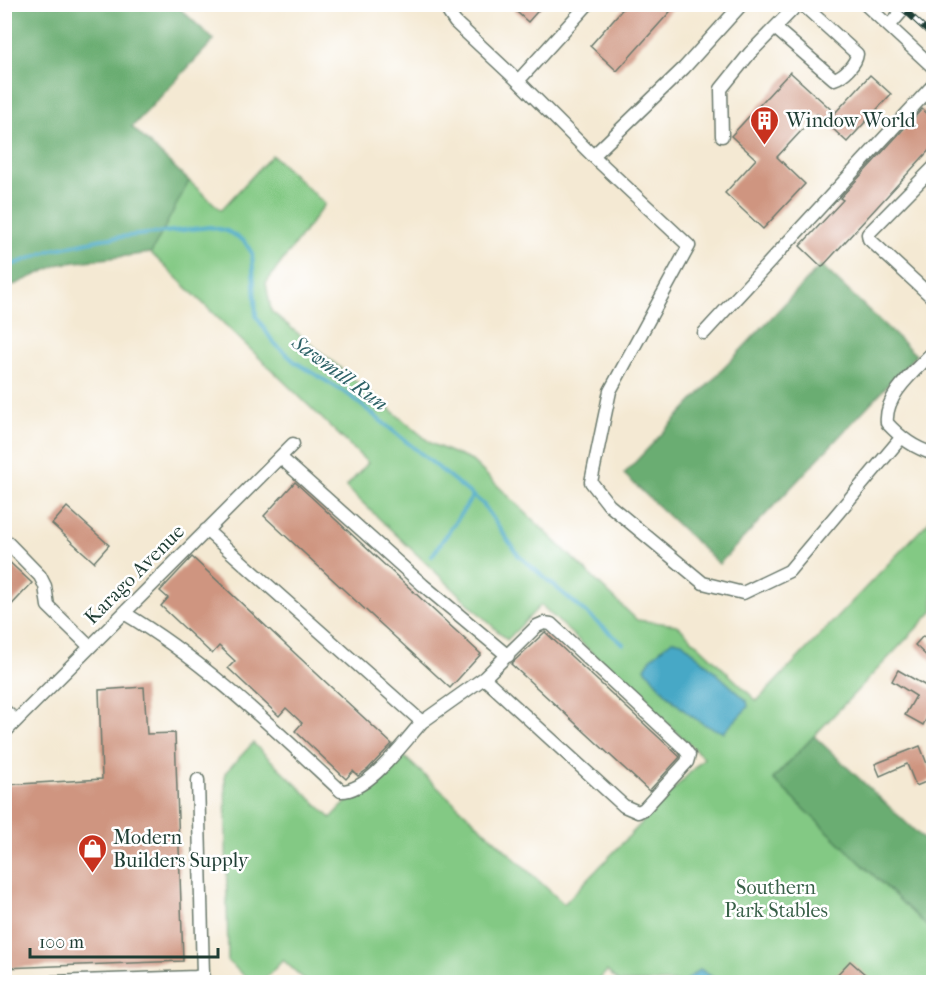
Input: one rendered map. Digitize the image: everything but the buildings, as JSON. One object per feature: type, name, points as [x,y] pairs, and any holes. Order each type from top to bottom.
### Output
[{"type":"street","points":[[447,4],[448,13],[455,22],[689,246],[610,391],[591,482],[609,505],[704,583],[743,593],[789,571],[901,438]]},
{"type":"street","points":[[518,81],[588,4]]},
{"type":"street","points":[[593,156],[684,68],[742,4]]},
{"type":"street","points":[[722,136],[721,89],[798,4]]},
{"type":"street","points":[[775,28],[834,78],[841,76],[857,60],[857,54],[802,4]]},
{"type":"street","points":[[865,4],[933,68]]},
{"type":"street","points":[[889,27],[908,4]]},
{"type":"street","points":[[704,333],[933,84]]},
{"type":"street","points":[[933,167],[868,234],[869,239],[933,299]]},
{"type":"street","points":[[933,351],[893,397],[886,410],[887,423],[901,438],[916,448],[933,454]]},
{"type":"street","name":"Karago Avenue","points":[[4,733],[293,444]]},
{"type":"street","points":[[280,457],[423,585],[508,656]]},
{"type":"street","points":[[206,530],[422,723]]},
{"type":"street","points":[[4,539],[40,576],[47,594],[48,606],[90,647]]},
{"type":"street","points":[[124,613],[152,630],[228,686],[340,791],[351,792],[369,780],[422,723],[484,678],[537,626],[544,623],[551,624],[682,747],[689,755],[687,762],[644,809],[638,812],[624,806],[484,678]]},
{"type":"street","points":[[4,710],[16,721]]},
{"type":"street","points":[[52,982],[196,977],[205,979],[198,780]]},
{"type":"green space","points":[[4,5],[176,5],[214,40],[132,127],[189,181],[151,253],[60,264],[5,289]]},
{"type":"green space","name":"Southern Park Stables","points":[[272,155],[325,204],[266,283],[271,311],[432,444],[472,461],[637,620],[677,625],[757,701],[933,517],[933,611],[773,779],[933,932],[933,982],[619,982],[607,971],[597,982],[307,982],[283,960],[262,982],[251,982],[228,961],[225,773],[253,743],[331,818],[397,750],[564,904],[704,758],[541,605],[507,640],[346,487],[368,463],[151,253],[189,181],[221,210]]},
{"type":"green space","points":[[821,265],[916,355],[719,564],[624,474]]},
{"type":"green space","points":[[814,736],[933,848],[933,932],[773,779]]},
{"type":"water","points":[[672,640],[682,642],[747,701],[748,707],[724,732],[702,723],[680,707],[645,668],[652,657]]},
{"type":"water","points":[[700,969],[720,982],[684,982]]},
{"type":"waterway","name":"Sawmill Run","points":[[4,268],[52,250],[102,239],[210,227],[227,231],[244,241],[252,253],[256,316],[273,342],[295,362],[349,395],[483,504],[519,556],[623,644]]},
{"type":"waterway","points":[[432,556],[473,496]]},
{"type":"railway","points":[[898,4],[934,37]]},
{"type":"place","name":"Window World","points":[[765,146]]},
{"type":"place","name":"Modern Builders Supply","points":[[92,874]]}]
